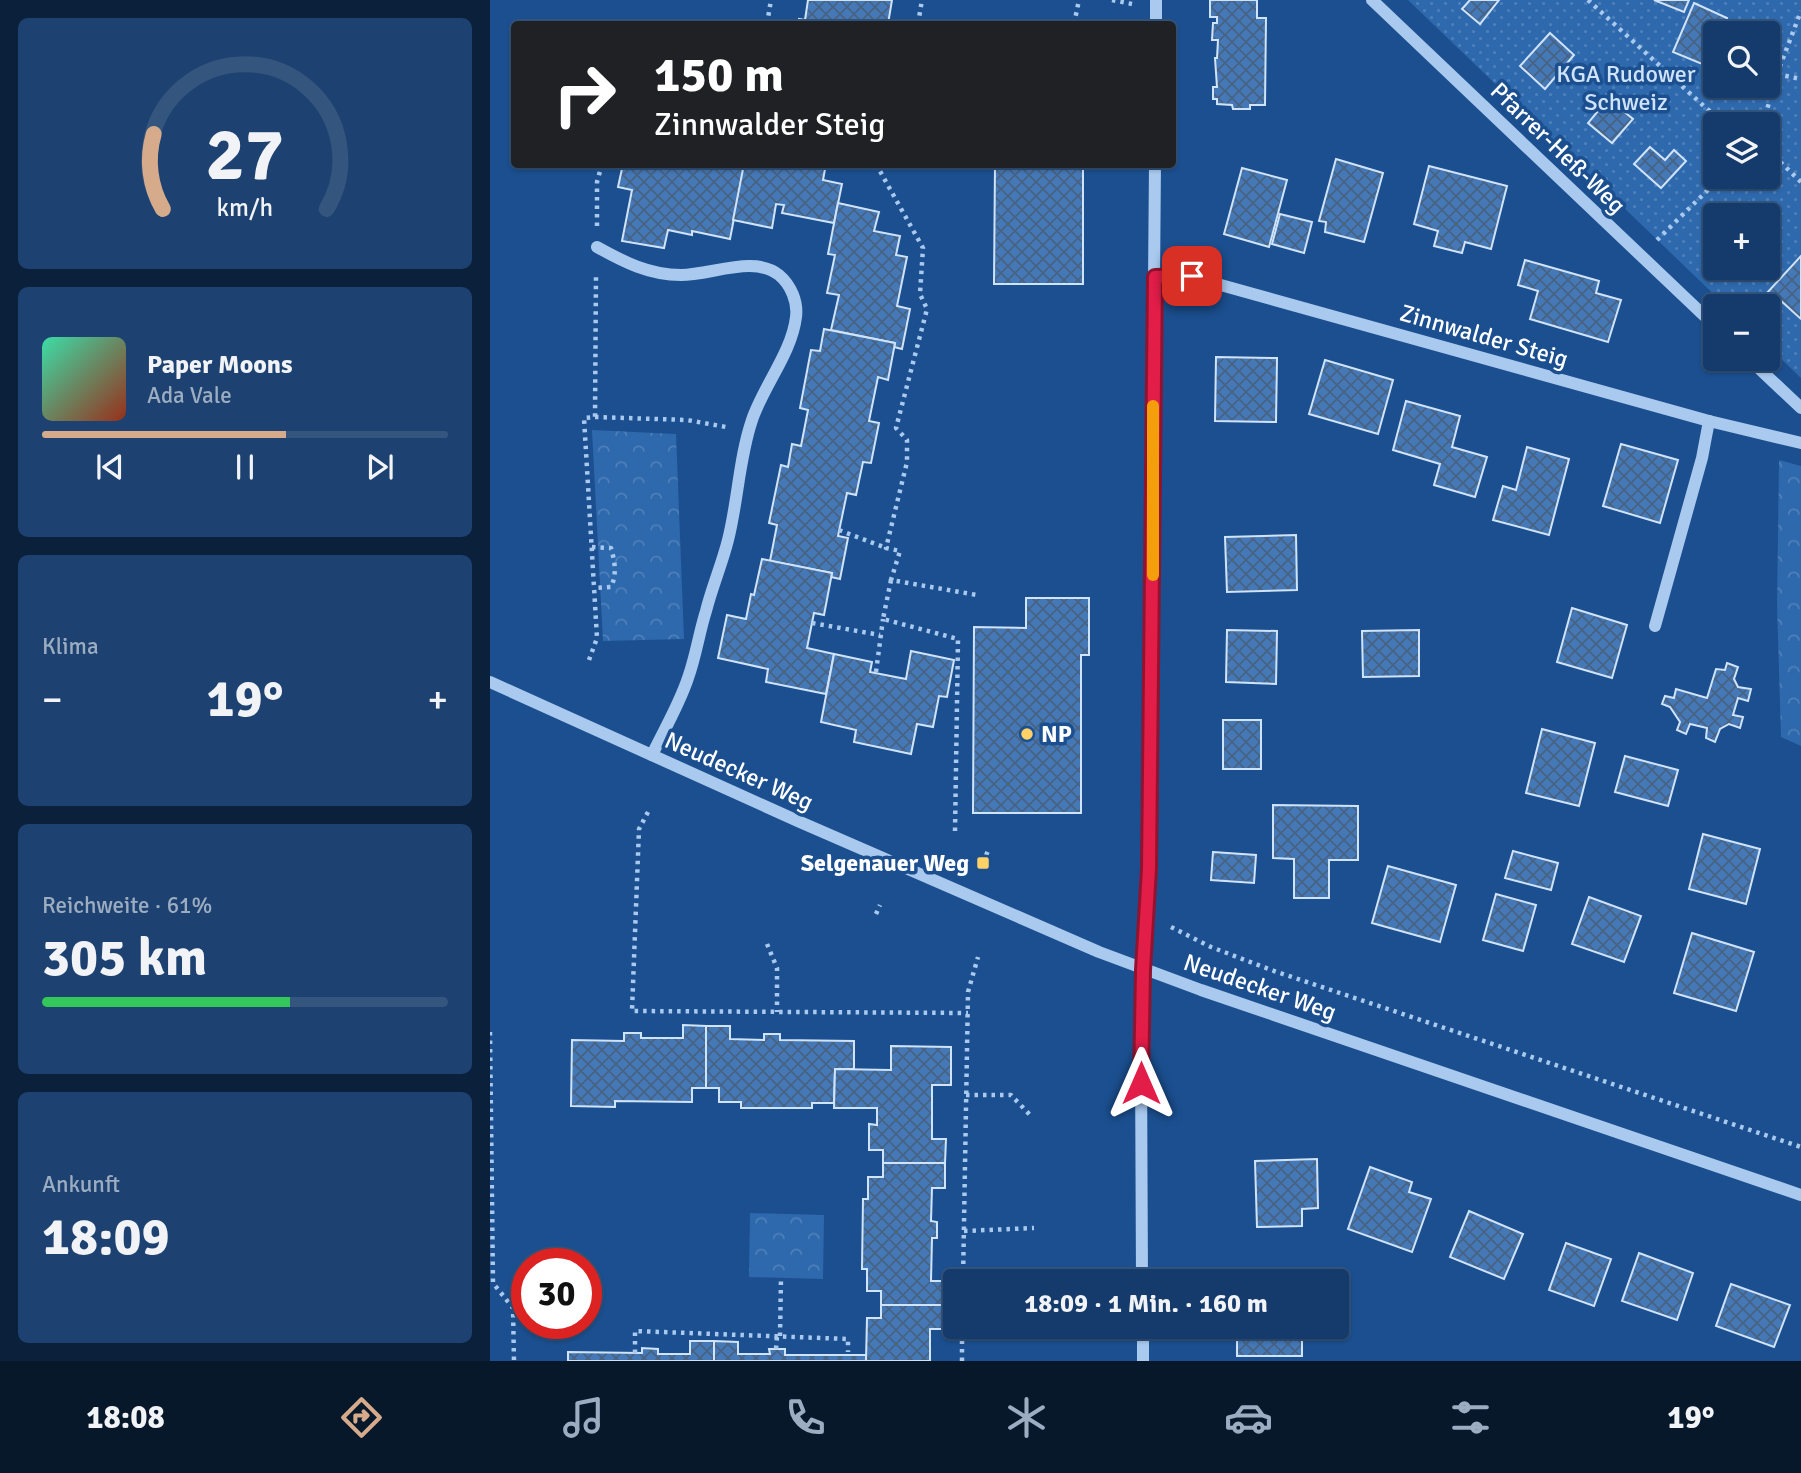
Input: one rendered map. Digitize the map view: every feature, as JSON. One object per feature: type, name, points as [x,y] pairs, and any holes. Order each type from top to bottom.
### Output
[{"type":"street","points":[[1156,0],[1156,21]]},
{"type":"street","name":"Pfarrer-Heß-Weg","points":[[1372,0],[1703,315]]},
{"type":"street","points":[[1142,1269],[1141,1058],[1149,869],[1155,168]]},
{"type":"street","points":[[597,247],[628,265],[648,271],[680,275],[754,265],[767,267],[789,286],[795,299],[796,317],[787,345],[756,410],[749,432],[728,540],[705,612],[695,658],[678,702],[652,755]]},
{"type":"street","name":"Zinnwalder Steig","points":[[1155,277],[1192,276],[1709,421],[1801,443]]},
{"type":"street","points":[[1762,371],[1801,408]]},
{"type":"street","points":[[1655,626],[1702,458],[1709,421]]},
{"type":"street","name":"Neudecker Weg","points":[[490,682],[977,900],[1143,970],[1801,1195]]},
{"type":"street","points":[[1143,1339],[1143,1361]]},
{"type":"path","points":[[767,21],[771,0]]},
{"type":"path","points":[[918,21],[922,0]]},
{"type":"path","points":[[1075,21],[1079,0]]},
{"type":"path","points":[[1587,0],[1711,112]]},
{"type":"path","points":[[1780,66],[1801,11]]},
{"type":"path","points":[[1780,75],[1801,79]]},
{"type":"path","points":[[1780,162],[1801,182]]},
{"type":"path","points":[[595,416],[597,182],[601,168]]},
{"type":"path","points":[[878,168],[923,248],[919,294],[927,309],[897,428],[907,440],[907,462],[886,548]]},
{"type":"path","points":[[1654,243],[1709,189]]},
{"type":"path","points":[[589,660],[597,638],[584,418],[595,416],[687,420],[749,432]]},
{"type":"path","points":[[839,530],[900,551],[883,619],[876,673]]},
{"type":"path","points":[[592,547],[611,548],[615,578],[611,587],[594,588]]},
{"type":"path","points":[[891,580],[977,594]]},
{"type":"path","points":[[883,619],[958,639],[955,832]]},
{"type":"path","points":[[812,623],[880,635]]},
{"type":"path","points":[[648,812],[639,829],[632,1011],[968,1013]]},
{"type":"path","points":[[983,863],[989,848]]},
{"type":"path","points":[[876,914],[880,905]]},
{"type":"path","points":[[1162,922],[1211,947],[1274,971],[1801,1147]]},
{"type":"path","points":[[767,944],[777,968],[777,1012]]},
{"type":"path","points":[[963,1269],[968,992],[978,957]]},
{"type":"path","points":[[490,1032],[493,1283],[513,1308],[514,1361]]},
{"type":"path","points":[[966,1096],[1011,1095],[1031,1116]]},
{"type":"path","points":[[964,1231],[1034,1228]]},
{"type":"path","points":[[776,1349],[781,1278]]},
{"type":"path","points":[[635,1353],[635,1331],[848,1339],[848,1352]]},
{"type":"path","points":[[962,1339],[962,1361]]},
{"type":"green space","name":"KGA Rudower Schweiz","points":[[1408,0],[1801,0],[1801,378],[1780,358],[1780,294],[1714,294]]},
{"type":"green space","points":[[592,430],[676,434],[684,639],[603,641]]},
{"type":"green space","points":[[1779,460],[1801,466],[1801,746],[1781,737],[1777,605]]},
{"type":"green space","points":[[750,1213],[824,1215],[823,1279],[749,1277]]},
{"type":"building","points":[[808,0],[892,0],[888,21],[799,21],[805,20]]},
{"type":"building","points":[[1210,0],[1257,0],[1257,18],[1266,18],[1265,105],[1250,105],[1250,109],[1233,109],[1232,105],[1217,104],[1217,99],[1213,99],[1213,87],[1217,87],[1215,58],[1218,40],[1212,40],[1213,23],[1217,23],[1217,17],[1210,17]]},
{"type":"building","points":[[1470,0],[1499,0],[1480,24],[1462,9]]},
{"type":"building","points":[[1654,0],[1689,0],[1684,12]]},
{"type":"building","points":[[1694,3],[1727,18],[1726,21],[1703,21],[1703,64],[1673,52]]},
{"type":"building","points":[[1550,33],[1574,55],[1545,89],[1520,66]]},
{"type":"building","points":[[1608,99],[1633,119],[1612,143],[1588,123]]},
{"type":"building","points":[[1650,147],[1665,160],[1674,150],[1686,161],[1661,188],[1634,164]]},
{"type":"building","points":[[1336,159],[1383,173],[1364,242],[1325,232],[1326,222],[1319,221]]},
{"type":"building","points":[[1429,166],[1507,186],[1491,249],[1465,242],[1462,253],[1434,246],[1438,231],[1414,224]]},
{"type":"building","points":[[622,168],[744,168],[730,239],[692,231],[692,235],[668,230],[664,248],[622,241],[632,190],[618,187]]},
{"type":"building","points":[[743,168],[825,168],[823,180],[842,184],[834,223],[782,213],[784,205],[776,204],[772,228],[733,220]]},
{"type":"building","points":[[995,168],[1083,168],[1083,284],[994,284]]},
{"type":"building","points":[[1242,168],[1287,180],[1269,247],[1224,234]]},
{"type":"building","points":[[838,203],[879,212],[874,231],[900,236],[896,255],[907,257],[897,306],[910,309],[902,349],[894,347],[895,343],[831,330],[839,295],[827,293],[835,255],[828,254]]},
{"type":"building","points":[[1280,214],[1312,222],[1304,253],[1272,244]]},
{"type":"building","points":[[1801,256],[1801,319],[1780,300],[1780,294],[1766,294]]},
{"type":"building","points":[[1525,260],[1599,281],[1596,293],[1621,300],[1608,342],[1530,319],[1538,291],[1518,285]]},
{"type":"building","points":[[824,329],[895,343],[888,380],[878,377],[869,421],[879,423],[871,463],[863,462],[856,495],[847,493],[838,536],[848,538],[840,579],[831,577],[832,573],[770,561],[777,525],[769,523],[781,465],[788,467],[792,444],[801,446],[808,410],[800,408],[811,350],[820,351]]},
{"type":"building","points":[[1216,357],[1277,358],[1276,422],[1215,421]]},
{"type":"building","points":[[1325,360],[1393,380],[1378,434],[1309,414]]},
{"type":"building","points":[[1406,401],[1460,416],[1452,447],[1487,457],[1475,497],[1434,485],[1440,464],[1393,450]]},
{"type":"building","points":[[1621,444],[1678,460],[1660,523],[1603,506]]},
{"type":"building","points":[[1527,447],[1569,459],[1549,535],[1493,520],[1503,486],[1516,490]]},
{"type":"building","points":[[1296,535],[1297,590],[1227,592],[1225,537]]},
{"type":"building","points":[[762,559],[832,573],[824,615],[814,613],[807,648],[834,654],[826,694],[766,682],[768,669],[718,658],[727,615],[746,619]]},
{"type":"building","name":"NP","points":[[1026,598],[1089,598],[1089,655],[1081,655],[1081,813],[973,813],[974,627],[1026,628]]},
{"type":"building","points":[[1572,608],[1627,625],[1612,678],[1557,662]]},
{"type":"building","points":[[1227,630],[1277,631],[1276,684],[1226,682]]},
{"type":"building","points":[[1419,630],[1419,676],[1363,677],[1362,631]]},
{"type":"building","points":[[911,651],[954,660],[947,697],[939,696],[933,727],[917,724],[911,754],[854,742],[856,730],[821,722],[834,654],[872,662],[870,672],[906,679]]},
{"type":"building","points":[[1727,663],[1738,667],[1734,679],[1738,687],[1751,689],[1748,701],[1738,698],[1733,715],[1743,717],[1740,728],[1729,724],[1720,729],[1715,742],[1706,738],[1707,728],[1690,724],[1686,734],[1677,730],[1680,722],[1670,707],[1662,704],[1665,696],[1674,698],[1676,689],[1707,698],[1716,669],[1725,670]]},
{"type":"building","points":[[1223,720],[1261,720],[1261,769],[1223,769]]},
{"type":"building","points":[[1542,729],[1595,743],[1579,806],[1526,793]]},
{"type":"building","points":[[1625,756],[1678,770],[1668,806],[1615,792]]},
{"type":"building","points":[[1273,805],[1358,806],[1358,860],[1329,860],[1329,898],[1294,898],[1294,859],[1273,858]]},
{"type":"building","points":[[1703,834],[1760,849],[1746,904],[1689,889]]},
{"type":"building","points":[[1513,851],[1558,863],[1551,890],[1505,878]]},
{"type":"building","points":[[1213,852],[1256,855],[1254,883],[1211,880]]},
{"type":"building","points":[[1388,866],[1456,885],[1440,942],[1372,923]]},
{"type":"building","points":[[1496,894],[1536,905],[1523,951],[1483,940]]},
{"type":"building","points":[[1589,897],[1641,916],[1624,962],[1572,944]]},
{"type":"building","points":[[1692,933],[1754,952],[1736,1011],[1674,993]]},
{"type":"building","points":[[683,1025],[706,1026],[706,1088],[692,1088],[692,1102],[615,1101],[615,1107],[571,1106],[572,1040],[624,1041],[624,1033],[641,1033],[641,1038],[683,1038]]},
{"type":"building","points":[[706,1026],[730,1026],[730,1039],[764,1040],[764,1034],[780,1034],[780,1040],[854,1041],[854,1069],[835,1069],[834,1103],[812,1103],[812,1108],[741,1108],[741,1102],[719,1102],[719,1088],[706,1088]]},
{"type":"building","points":[[891,1046],[951,1047],[951,1085],[932,1085],[932,1139],[946,1139],[945,1163],[883,1163],[883,1150],[869,1150],[869,1124],[877,1125],[877,1108],[834,1108],[835,1069],[891,1070]]},
{"type":"building","points":[[1317,1159],[1318,1208],[1302,1209],[1302,1226],[1257,1227],[1255,1161]]},
{"type":"building","points":[[883,1163],[945,1163],[945,1188],[932,1188],[931,1221],[937,1222],[937,1238],[932,1238],[931,1281],[943,1281],[943,1305],[881,1305],[881,1291],[867,1291],[867,1269],[862,1269],[863,1199],[868,1199],[868,1177],[883,1177]]},
{"type":"building","points":[[1370,1167],[1412,1182],[1409,1192],[1431,1199],[1412,1252],[1348,1229]]},
{"type":"building","points":[[1469,1211],[1523,1234],[1504,1279],[1450,1257]]},
{"type":"building","points":[[1566,1243],[1611,1259],[1594,1306],[1549,1290]]},
{"type":"building","points":[[1639,1253],[1693,1273],[1677,1320],[1622,1301]]},
{"type":"building","points":[[1731,1284],[1790,1305],[1774,1347],[1716,1326]]},
{"type":"building","points":[[881,1305],[943,1305],[943,1329],[930,1329],[930,1361],[866,1361],[867,1318],[881,1318]]},
{"type":"building","points":[[1237,1339],[1302,1339],[1302,1356],[1237,1356]]},
{"type":"building","points":[[690,1341],[714,1341],[714,1361],[568,1361],[568,1352],[642,1353],[642,1348],[658,1349],[658,1354],[690,1354]]},
{"type":"building","points":[[714,1341],[738,1342],[738,1354],[770,1354],[769,1349],[785,1349],[785,1355],[866,1355],[866,1361],[714,1361]]},
{"type":"slow traffic","points":[[1153,406],[1153,575]]},
{"type":"place","name":"NP","points":[[1027,734]]},
{"type":"place","name":"Selgenauer Weg","points":[[983,863]]},
{"type":"route","points":[[1141,1083],[1143,970],[1149,869],[1155,277],[1192,276]]}]
